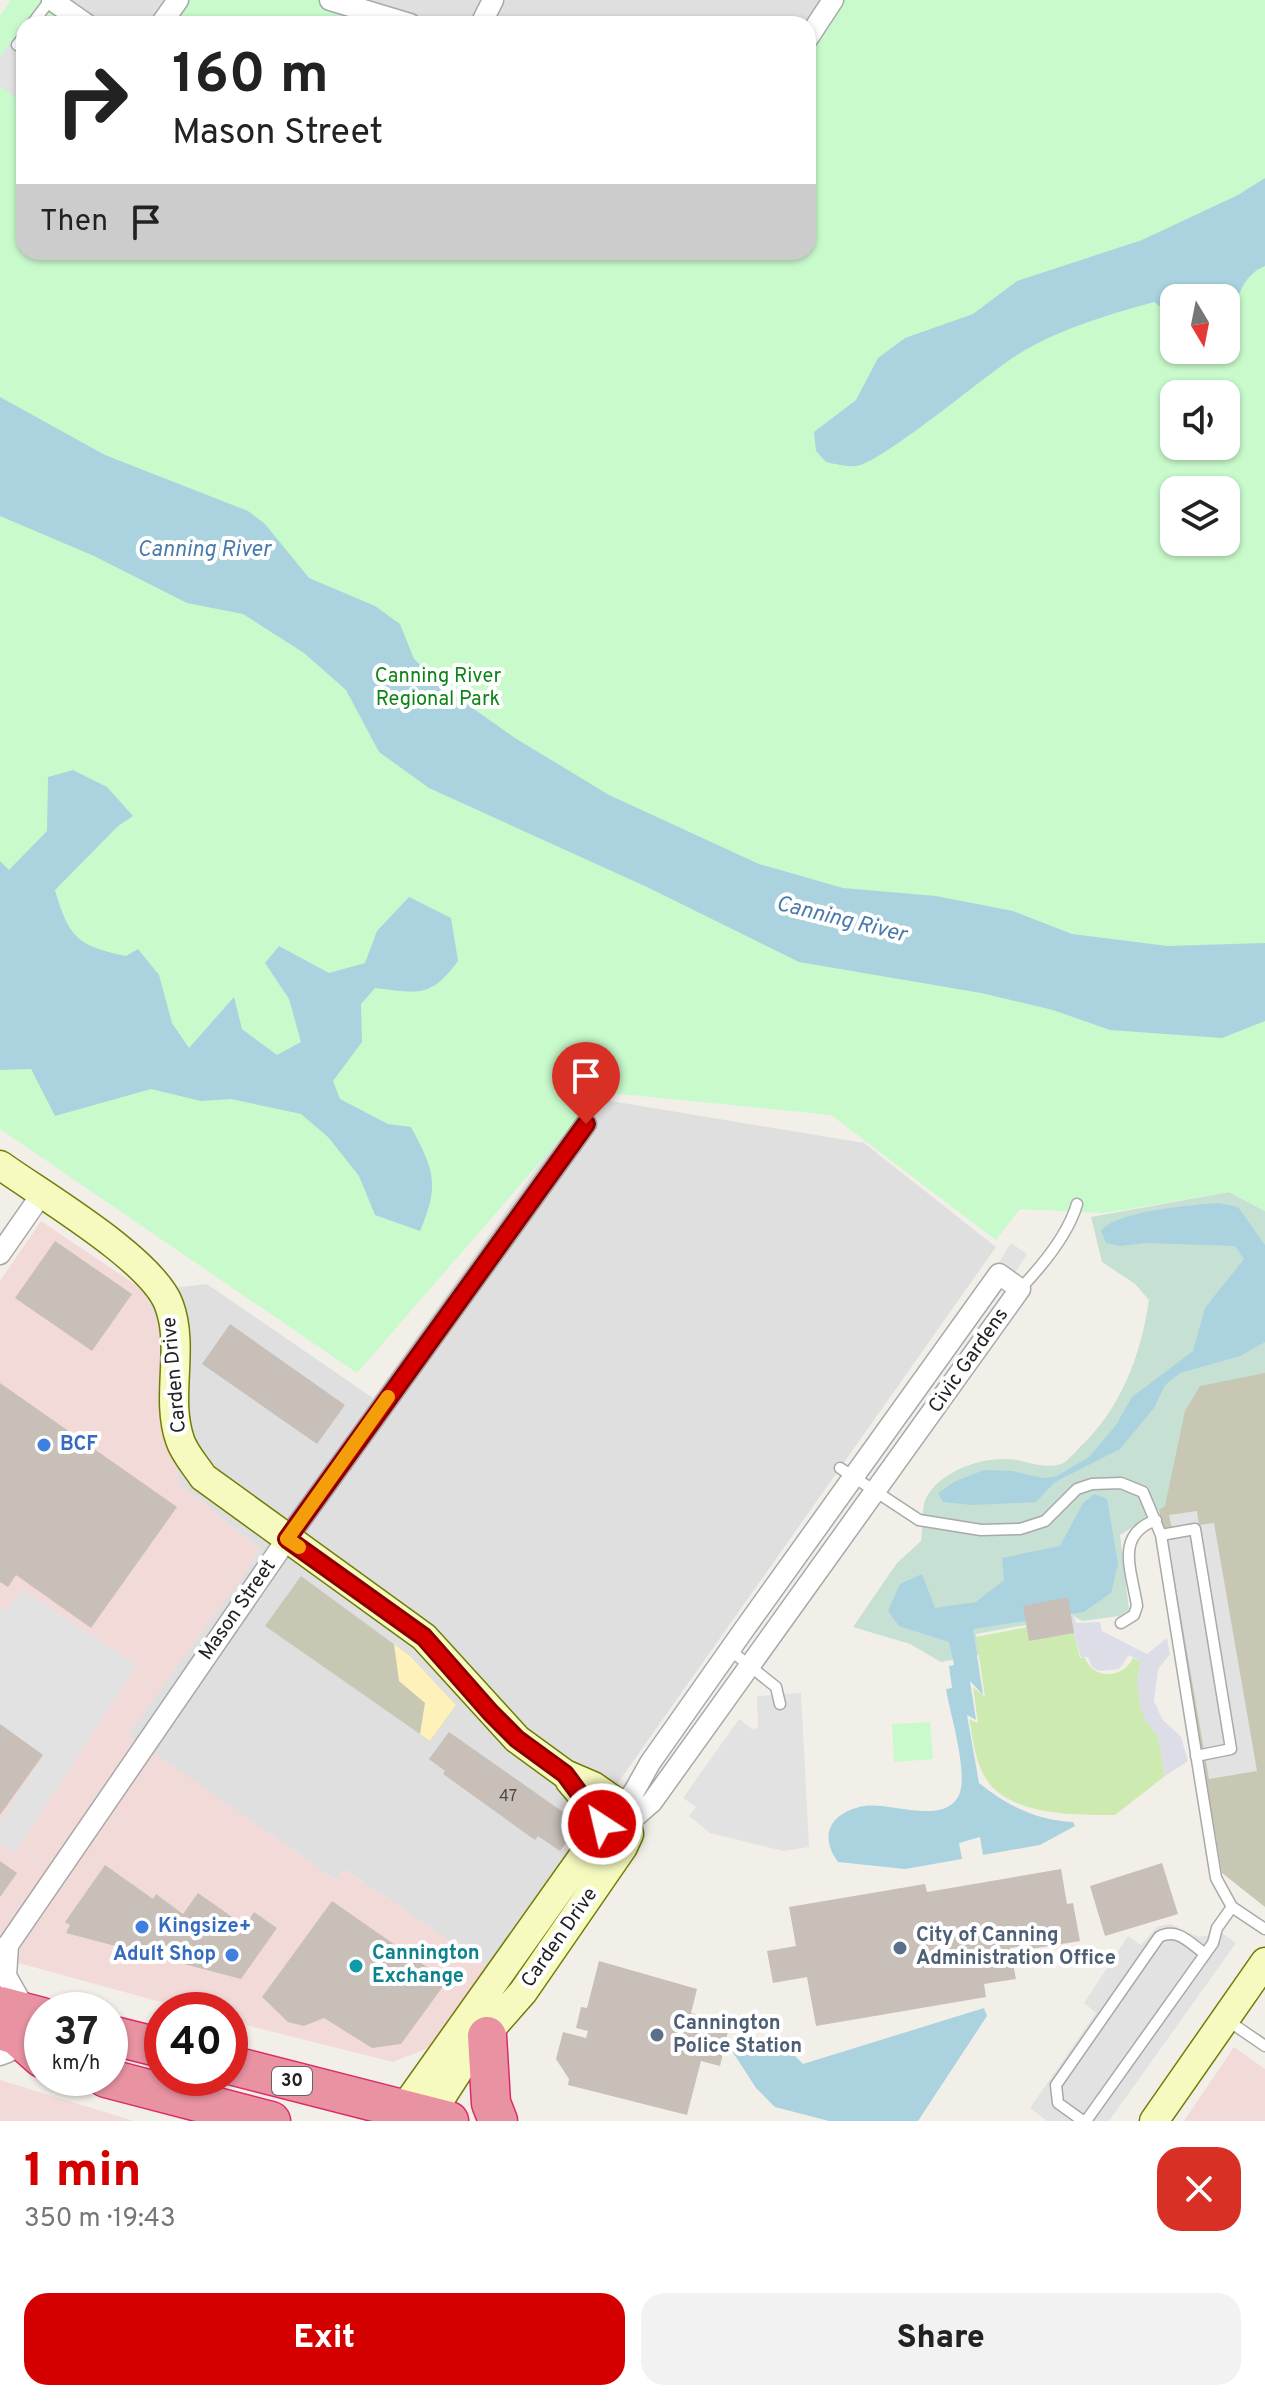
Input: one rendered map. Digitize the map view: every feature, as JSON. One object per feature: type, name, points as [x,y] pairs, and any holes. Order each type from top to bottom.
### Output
[{"type":"highway","points":[[487,2036],[491,2103],[498,2121]]},
{"type":"highway","name":"30","points":[[248,2070],[420,2118]]},
{"type":"highway","name":"30","points":[[128,2084],[271,2121]]},
{"type":"street","points":[[51,0],[74,16]]},
{"type":"street","points":[[330,0],[383,16]]},
{"type":"street","points":[[816,26],[833,0]]},
{"type":"street","name":"Mason Street","points":[[18,2038],[18,2002],[6,1976],[4,1948],[287,1539],[586,1124]]},
{"type":"street","name":"Carden Drive","points":[[0,1165],[144,1269],[169,1304],[174,1333],[174,1398],[180,1440],[203,1477],[424,1637],[499,1722],[618,1818],[629,1834],[538,1971],[420,2118]]},
{"type":"street","points":[[0,1254],[41,1195]]},
{"type":"street","name":"Civic Gardens","points":[[999,1274],[1020,1289],[652,1802],[618,1818],[847,1472],[999,1274]]},
{"type":"street","name":"Carden Drive","points":[[420,2118],[513,1953],[597,1839],[618,1818]]},
{"type":"street","points":[[513,1953],[538,1971]]},
{"type":"street","points":[[1154,2121],[1265,1962]]},
{"type":"lane","points":[[38,16],[51,0]]},
{"type":"lane","points":[[1020,1289],[1038,1269],[1073,1216],[1077,1204]]},
{"type":"lane","points":[[847,1472],[919,1520],[981,1530],[1020,1529],[1045,1521],[1077,1489],[1121,1483],[1143,1492],[1161,1535],[1216,1878],[1232,1907],[1265,1929]]},
{"type":"lane","points":[[1121,1623],[1134,1615],[1137,1606],[1128,1549],[1131,1535],[1156,1520]]},
{"type":"lane","points":[[1161,1535],[1195,1529],[1231,1749],[1196,1756]]},
{"type":"lane","points":[[730,1650],[776,1687],[780,1704]]},
{"type":"lane","points":[[1205,1954],[1177,1933],[1168,1932],[1159,1937],[1056,2085],[1058,2103],[1085,2121],[1205,1954],[1232,1907]]},
{"type":"lane","points":[[1225,2018],[1265,2046]]},
{"type":"shaded area","points":[[42,0],[176,0],[164,16],[73,16]]},
{"type":"shaded area","points":[[336,0],[836,0],[816,17],[379,16]]},
{"type":"shaded area","points":[[11,41],[16,44],[16,98],[0,87],[0,57]]},
{"type":"shaded area","points":[[587,1097],[864,1143],[996,1247],[488,1967],[344,1869],[336,1880],[127,1735],[261,1550],[179,1484],[159,1329],[145,1291],[207,1284],[373,1398]]},
{"type":"shaded area","points":[[1229,1192],[1265,1211],[1265,1373],[1200,1386],[1185,1411],[1165,1506],[1120,1535],[1129,1610],[1119,1616],[1082,1621],[1074,1616],[976,1634],[979,1655],[941,1662],[910,1644],[853,1627],[897,1563],[921,1541],[924,1502],[940,1481],[961,1468],[995,1459],[1013,1459],[1047,1466],[1061,1464],[1094,1433],[1117,1399],[1141,1341],[1149,1300],[1135,1284],[1102,1262],[1091,1217]]},
{"type":"shaded area","points":[[41,1221],[145,1291],[159,1329],[179,1484],[261,1550],[128,1735],[336,1880],[344,1869],[488,1967],[428,2048],[393,2062],[248,2026],[248,1992],[144,1992],[144,1997],[0,1958],[0,1281]]},
{"type":"shaded area","points":[[1011,1243],[1027,1254],[1015,1273],[999,1262]]},
{"type":"shaded area","points":[[1265,1298],[1265,1907],[1222,1873],[1148,1447]]},
{"type":"shaded area","points":[[1197,1511],[1199,1525],[1214,1523],[1257,1771],[1209,1779],[1166,1530],[1172,1529],[1169,1515]]},
{"type":"shaded area","points":[[301,1576],[410,1656],[456,1705],[430,1741],[265,1626]]},
{"type":"shaded area","points":[[22,1589],[137,1665],[14,1854],[0,1844],[0,1822],[43,1755],[0,1724],[0,1607],[6,1610]]},
{"type":"shaded area","points":[[1068,1597],[1076,1623],[1100,1622],[1102,1631],[1147,1654],[1167,1638],[1170,1654],[1158,1669],[1154,1701],[1162,1719],[1181,1737],[1188,1761],[1165,1776],[1158,1736],[1145,1720],[1139,1702],[1137,1680],[1141,1662],[1129,1655],[1119,1669],[1099,1671],[1092,1667],[1088,1657],[1081,1658],[1074,1633],[1029,1641],[1023,1606]]},
{"type":"shaded area","points":[[801,1693],[809,1847],[784,1851],[710,1833],[689,1816],[696,1807],[683,1798],[739,1719],[752,1729],[758,1728],[757,1696]]},
{"type":"shaded area","points":[[1170,1924],[1199,1937],[1222,1933],[1236,1943],[1109,2121],[1047,2121],[1030,2108],[1096,2013],[1084,2003],[1128,1936],[1141,1945],[1157,1927]]},
{"type":"shaded area","points":[[1234,2047],[1265,2069],[1265,2121],[1184,2121]]},
{"type":"shaded area","points":[[0,2080],[24,2087],[24,2096],[52,2096],[134,2121],[0,2121]]},
{"type":"green space","name":"Canning River Regional Park","points":[[11,0],[42,0],[73,16],[16,16],[16,260],[816,260],[816,30],[836,0],[1265,0],[1265,1211],[1229,1192],[1105,1213],[1020,1209],[996,1240],[831,1115],[601,1092],[357,1373],[0,1129],[0,16]]},
{"type":"green space","points":[[176,0],[336,0],[379,16],[164,16]]},
{"type":"green space","points":[[1027,1627],[1074,1633],[1080,1658],[1085,1658],[1089,1665],[1102,1673],[1123,1670],[1133,1658],[1141,1662],[1137,1680],[1145,1720],[1158,1736],[1165,1776],[1115,1815],[1082,1815],[1027,1807],[997,1791],[982,1772],[969,1719],[978,1723],[973,1687],[985,1697],[976,1637]]},
{"type":"green space","points":[[930,1722],[933,1759],[894,1762],[892,1724]]},
{"type":"sand","points":[[394,1644],[410,1656],[456,1705],[430,1741],[420,1734],[425,1703],[399,1681]]},
{"type":"water","points":[[1265,178],[1265,266],[1250,276],[1240,292],[1240,284],[1160,284],[1160,306],[1154,302],[1101,318],[1066,330],[1017,355],[910,435],[869,461],[856,466],[826,462],[816,451],[814,432],[856,400],[878,358],[905,338],[973,314],[1017,281],[1142,240],[1238,195]]},
{"type":"water","name":"Canning River","points":[[0,397],[105,455],[248,511],[265,524],[309,578],[375,606],[400,624],[414,659],[444,688],[515,738],[609,795],[759,864],[843,888],[936,896],[1013,911],[1072,934],[1167,946],[1265,943],[1265,1021],[1222,1038],[1110,1030],[1053,1010],[981,993],[799,962],[647,887],[429,788],[379,752],[346,690],[304,653],[243,614],[187,603],[94,556],[0,516]]},
{"type":"water","points":[[73,770],[107,787],[133,816],[118,826],[55,890],[65,919],[78,937],[97,948],[126,956],[138,949],[159,975],[172,1023],[189,1048],[234,997],[242,1029],[277,1055],[301,1042],[289,999],[265,963],[279,946],[329,973],[365,963],[377,931],[409,897],[451,918],[458,961],[439,982],[422,991],[375,988],[361,1004],[362,1042],[333,1081],[340,1099],[388,1124],[411,1127],[432,1178],[430,1201],[420,1231],[375,1215],[359,1176],[328,1137],[301,1114],[231,1099],[201,1101],[151,1089],[55,1116],[31,1069],[0,1070],[0,861],[9,870],[47,831],[48,777]]},
{"type":"water","points":[[1218,1203],[1238,1207],[1265,1245],[1265,1342],[1240,1356],[1180,1373],[1165,1385],[1154,1408],[1120,1449],[1055,1482],[1036,1502],[972,1505],[943,1502],[938,1493],[956,1481],[984,1470],[1012,1471],[1043,1478],[1057,1476],[1089,1457],[1116,1425],[1132,1397],[1193,1351],[1205,1308],[1244,1259],[1235,1246],[1146,1243],[1120,1246],[1106,1243],[1101,1231],[1109,1224],[1137,1214]]},
{"type":"water","points":[[1094,1494],[1107,1499],[1118,1564],[1111,1593],[1084,1612],[973,1629],[983,1695],[970,1681],[976,1720],[967,1715],[979,1783],[1000,1799],[1023,1810],[1073,1822],[1075,1826],[1040,1845],[983,1855],[980,1837],[959,1843],[962,1859],[905,1869],[838,1862],[829,1843],[829,1834],[831,1826],[843,1813],[864,1806],[940,1810],[958,1797],[961,1788],[961,1761],[946,1689],[952,1688],[949,1666],[954,1665],[949,1642],[899,1626],[888,1611],[900,1584],[922,1574],[935,1608],[976,1602],[1004,1580],[1002,1558],[1060,1546],[1083,1503]]},
{"type":"water","points":[[984,2008],[987,2016],[918,2121],[829,2121],[775,2107],[756,2088],[732,2051],[751,2037],[784,2045],[803,2064]]},
{"type":"building","points":[[55,1241],[132,1294],[92,1351],[15,1298]]},
{"type":"building","points":[[230,1324],[345,1405],[317,1444],[202,1364]]},
{"type":"building","name":"BCF","points":[[0,1383],[177,1507],[91,1628],[16,1575],[8,1587],[0,1582]]},
{"type":"building","points":[[1068,1597],[1074,1633],[1029,1641],[1023,1606]]},
{"type":"building","points":[[0,1724],[43,1755],[0,1815]]},
{"type":"building","points":[[449,1732],[573,1819],[570,1823],[574,1832],[560,1851],[538,1836],[535,1840],[443,1774],[445,1771],[429,1759]]},
{"type":"building","points":[[0,1861],[17,1873],[0,1897]]},
{"type":"building","points":[[1162,1863],[1178,1914],[1105,1936],[1090,1886]]},
{"type":"building","points":[[105,1865],[153,1899],[156,1894],[183,1914],[198,1893],[245,1926],[254,1912],[277,1928],[241,1979],[66,1933],[70,1925],[65,1922]]},
{"type":"building","name":"City of Canning Administration Office","points":[[1061,1869],[1067,1904],[1073,1903],[1080,1941],[1018,1951],[1017,1947],[1010,1948],[1016,1979],[984,1984],[986,1997],[816,2026],[807,1977],[773,1983],[767,1951],[796,1946],[789,1907],[925,1884],[927,1892]]},
{"type":"building","name":"Cannington Exchange","points":[[332,1901],[447,1981],[401,2044],[372,2048],[324,2018],[304,2026],[288,2022],[262,1997]]},
{"type":"building","name":"Cannington Police Station","points":[[599,1961],[697,1989],[691,2013],[730,2023],[720,2066],[701,2061],[687,2115],[568,2085],[569,2079],[556,2059],[563,2032],[586,2038],[588,2031],[576,2028],[581,2007],[587,2008]]},
{"type":"slow traffic","points":[[299,1547],[287,1539],[388,1397]]},
{"type":"place","name":"BCF","points":[[44,1445]]},
{"type":"place","name":"Kingsize+","points":[[142,1927]]},
{"type":"place","name":"City of Canning Administration Office","points":[[900,1948]]},
{"type":"place","name":"Adult Shop","points":[[232,1955]]},
{"type":"place","name":"Cannington Exchange","points":[[356,1966]]},
{"type":"place","name":"Cannington Police Station","points":[[657,2035]]},
{"type":"route","points":[[586,1124],[287,1539],[424,1637],[517,1739],[565,1774],[598,1814],[602,1824]]}]
